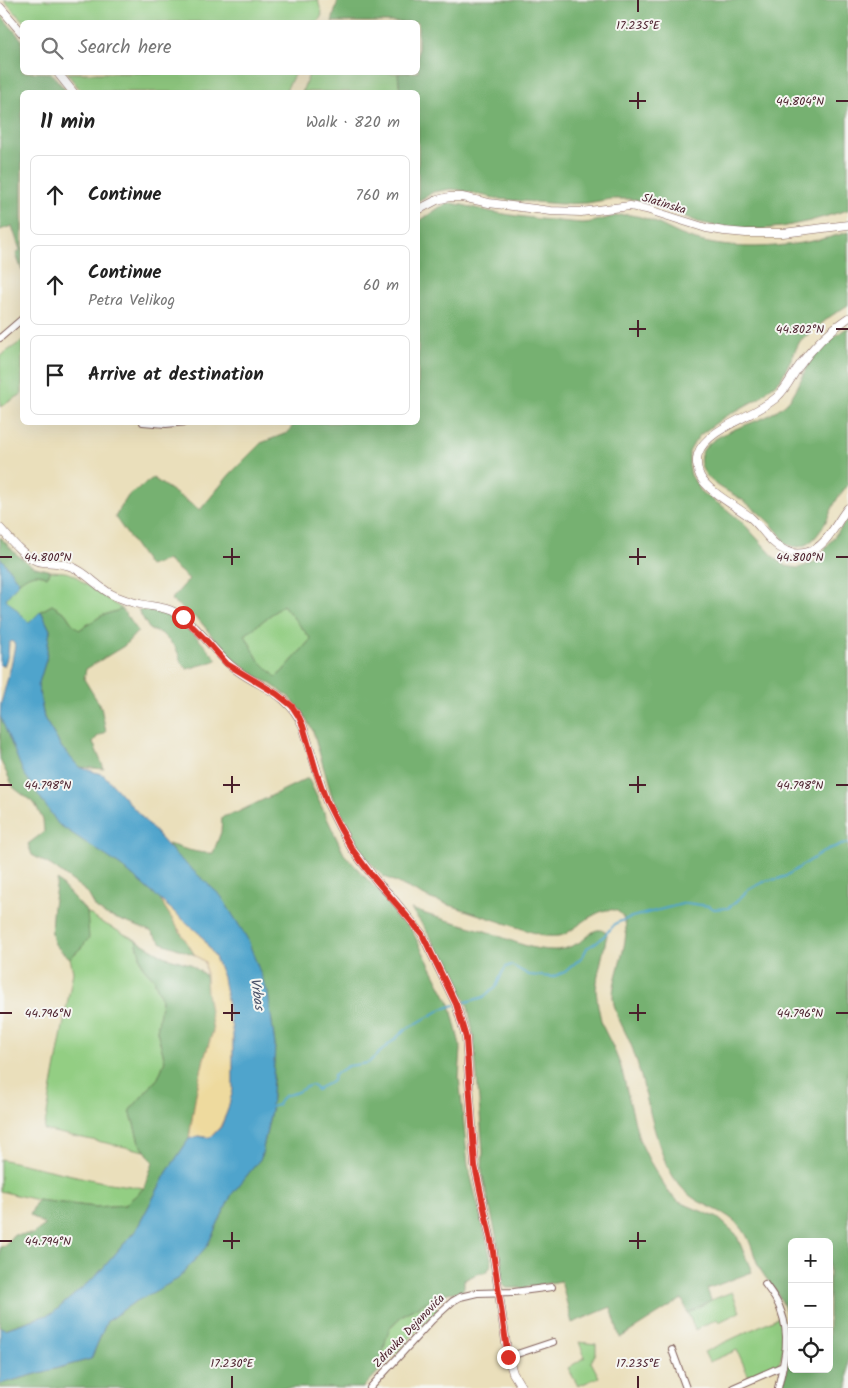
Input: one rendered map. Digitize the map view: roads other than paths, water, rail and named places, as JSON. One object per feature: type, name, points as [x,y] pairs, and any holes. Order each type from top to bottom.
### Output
[{"type":"street","points":[[0,7],[20,31]]},
{"type":"street","points":[[59,75],[71,90]]},
{"type":"street","name":"Slatinska","points":[[420,209],[437,200],[449,197],[462,197],[489,204],[551,211],[581,212],[630,206],[646,209],[706,228],[738,232],[782,233],[848,225]]},
{"type":"street","points":[[848,318],[824,336],[807,354],[777,398],[712,436],[702,446],[698,455],[697,466],[700,476],[708,485],[752,518],[766,536],[786,551],[799,554],[810,552],[821,546],[848,508]]},
{"type":"street","points":[[0,338],[20,321]]},
{"type":"street","points":[[0,528],[23,552],[38,561],[56,563],[76,569],[114,596],[173,611],[183,617],[227,664],[277,694],[292,706],[299,717],[326,800],[340,828],[352,849],[369,872],[422,934],[457,1006],[466,1038],[475,1166],[492,1245],[508,1357],[513,1373],[522,1388]]},
{"type":"street","points":[[765,1284],[778,1303],[784,1320],[786,1356],[778,1388]]},
{"type":"street","name":"Zdravka Dejanovića","points":[[370,1388],[432,1320],[460,1297],[552,1287]]},
{"type":"street","points":[[508,1357],[553,1342]]},
{"type":"street","points":[[672,1350],[686,1388]]},
{"type":"street","points":[[733,1388],[783,1366]]},
{"type":"water","name":"Vrbas","points":[[0,557],[19,582],[6,599],[29,623],[41,611],[50,630],[46,660],[38,686],[44,718],[62,748],[79,767],[104,775],[176,855],[221,896],[247,938],[268,993],[275,1045],[271,1110],[261,1158],[232,1194],[207,1246],[178,1279],[133,1303],[107,1321],[91,1359],[0,1384],[0,1327],[5,1329],[53,1313],[97,1275],[136,1230],[167,1172],[189,1139],[198,1136],[210,1138],[221,1127],[233,1090],[233,1035],[223,977],[215,957],[201,935],[121,866],[58,824],[23,772],[0,716],[1,703],[15,645],[12,641],[9,643],[8,655],[4,666],[0,665]]},
{"type":"waterway","points":[[459,1004],[484,997],[496,987],[506,967],[511,965],[529,975],[552,977],[565,972],[583,956],[587,948],[600,940],[616,923],[686,903],[709,906],[714,909],[728,908],[749,889],[768,880],[786,876],[828,849],[848,843]]},
{"type":"waterway","points":[[270,1107],[278,1105],[284,1096],[312,1085],[317,1090],[333,1081],[334,1075],[348,1066],[368,1063],[405,1030],[442,1009],[455,1005]]}]
